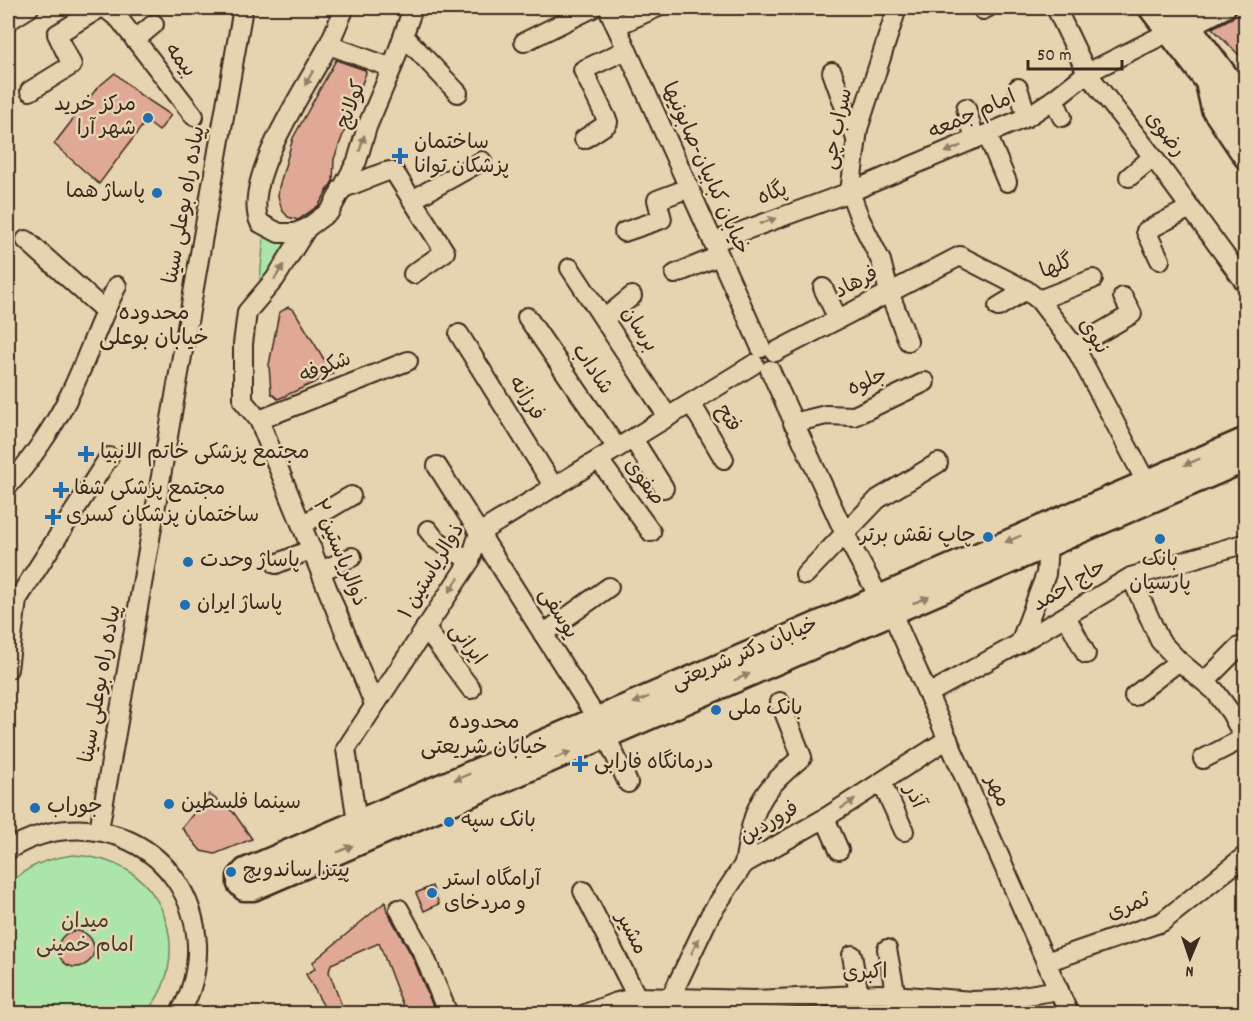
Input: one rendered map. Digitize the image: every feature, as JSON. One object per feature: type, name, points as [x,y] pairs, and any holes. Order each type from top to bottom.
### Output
[{"type":"main road","points":[[1150,8],[1180,29],[1214,74],[1240,96],[1245,128]]},
{"type":"main road","points":[[1176,8],[1180,29]]},
{"type":"main road","points":[[1214,74],[1213,109],[1245,158]]},
{"type":"main road","name":"خیابان دکتر شریعتی","points":[[390,819],[357,822],[249,880],[886,605],[1146,482],[1245,439]]},
{"type":"main road","name":"خیابان دکتر شریعتی","points":[[886,605],[1048,545],[1245,460]]},
{"type":"street","points":[[8,21],[29,8]]},
{"type":"street","points":[[30,91],[72,65],[57,34],[100,8]]},
{"type":"street","name":"بیمه","points":[[105,8],[120,20],[194,116]]},
{"type":"street","name":"پیاده راه بوعلی سینا","points":[[99,830],[243,8]]},
{"type":"street","points":[[307,228],[295,233],[279,233],[260,223],[255,209],[266,158],[329,45],[345,8]]},
{"type":"street","name":"کولانج","points":[[307,228],[328,214],[339,198],[341,189],[357,160],[377,100],[392,68],[413,8]]},
{"type":"street","points":[[524,42],[593,8]]},
{"type":"street","name":"خیابان کبابیان-صابونیها","points":[[608,8],[793,423],[845,534],[886,605]]},
{"type":"street","points":[[616,26],[656,8]]},
{"type":"street","name":"سراب چی","points":[[897,8],[858,129],[850,192],[860,219],[881,261],[908,341]]},
{"type":"street","name":"رضوی","points":[[1056,8],[1087,73],[1153,157],[1245,284]]},
{"type":"street","name":"امام جمعه","points":[[850,192],[1027,117],[1087,73],[1226,8]]},
{"type":"street","points":[[135,40],[154,24]]},
{"type":"street","points":[[404,36],[458,93]]},
{"type":"street","points":[[329,45],[392,68]]},
{"type":"street","points":[[584,139],[608,122],[583,70],[626,50]]},
{"type":"street","points":[[832,72],[857,140]]},
{"type":"street","points":[[1018,88],[1027,117]]},
{"type":"street","points":[[1054,99],[1062,117]]},
{"type":"street","points":[[966,108],[1007,182]]},
{"type":"street","points":[[1129,177],[1153,157]]},
{"type":"street","points":[[412,200],[482,161]]},
{"type":"street","points":[[341,189],[390,171],[400,180],[445,252],[413,274]]},
{"type":"street","points":[[624,232],[662,219],[657,200],[689,188]]},
{"type":"street","name":"پگاه","points":[[675,274],[716,249],[850,192]]},
{"type":"street","points":[[1160,260],[1146,231],[1190,208]]},
{"type":"street","points":[[259,420],[243,401],[243,353],[247,312],[275,279],[307,228]]},
{"type":"street","points":[[26,240],[105,311]]},
{"type":"street","name":"فرهاد","points":[[765,359],[960,256]]},
{"type":"street","name":"نبوی","points":[[960,256],[1032,295],[1075,347],[1146,482]]},
{"type":"street","name":"برسان","points":[[570,268],[668,417]]},
{"type":"street","name":"گلها","points":[[998,307],[1032,295],[1093,279]]},
{"type":"street","points":[[8,486],[24,469],[67,400],[117,286]]},
{"type":"street","points":[[823,288],[838,319]]},
{"type":"street","points":[[604,319],[632,296]]},
{"type":"street","points":[[1075,347],[1132,314],[1124,297]]},
{"type":"street","name":"شاداب","points":[[527,316],[617,448]]},
{"type":"street","name":"فرزانه","points":[[459,334],[554,487]]},
{"type":"street","name":"ذوالریاستین ۱","points":[[357,822],[346,749],[470,561],[479,533],[765,359]]},
{"type":"street","name":"شکوفه","points":[[259,420],[408,361]]},
{"type":"street","name":"جلوه","points":[[793,423],[826,415],[854,416],[925,382]]},
{"type":"street","name":"فتح","points":[[691,403],[724,459]]},
{"type":"street","name":"ذوالریاستین ۲","points":[[259,420],[375,704]]},
{"type":"street","points":[[633,439],[664,488]]},
{"type":"street","points":[[8,669],[12,597],[108,457]]},
{"type":"street","name":"صفوی","points":[[598,460],[651,532]]},
{"type":"street","points":[[805,575],[878,499],[938,463]]},
{"type":"street","name":"یوسفی","points":[[437,466],[601,728],[628,783]]},
{"type":"street","points":[[302,525],[351,496]]},
{"type":"street","points":[[428,530],[435,539],[470,561]]},
{"type":"street","name":"حاج احمد","points":[[928,694],[1131,577],[1245,543]]},
{"type":"street","points":[[1020,643],[1046,574],[1048,545]]},
{"type":"street","points":[[276,564],[312,549]]},
{"type":"street","points":[[321,571],[352,556]]},
{"type":"street","points":[[1131,577],[1160,641],[1223,700],[1245,740],[1203,759]]},
{"type":"street","points":[[543,634],[609,587]]},
{"type":"street","name":"مهر","points":[[886,605],[928,694],[1069,1014]]},
{"type":"street","points":[[1066,616],[1086,654]]},
{"type":"street","name":"ایرانی","points":[[425,628],[471,690]]},
{"type":"street","points":[[1205,681],[1239,647]]},
{"type":"street","points":[[1134,696],[1179,661]]},
{"type":"street","points":[[744,864],[752,825],[760,802],[777,780],[802,757],[780,702]]},
{"type":"street","name":"فروردین","points":[[674,1006],[710,915],[744,864],[825,818],[948,739]]},
{"type":"street","name":"آذر","points":[[882,783],[904,831]]},
{"type":"street","points":[[825,818],[839,850]]},
{"type":"street","points":[[8,850],[23,841],[47,832],[73,828],[99,830],[122,837],[143,848],[162,863],[177,882],[189,904],[196,928],[198,955],[193,982],[178,1014]]},
{"type":"street","name":"ثمری","points":[[1046,962],[1162,922],[1245,855]]},
{"type":"street","name":"مشیر","points":[[583,891],[637,997]]},
{"type":"street","points":[[399,909],[424,956],[448,1014]]},
{"type":"street","points":[[887,949],[902,1014]]},
{"type":"street","points":[[852,955],[859,995]]},
{"type":"street","name":"اکبری","points":[[585,1014],[616,1008],[637,997],[674,1006],[859,995],[973,1001],[998,1000],[1059,990]]},
{"type":"green space","points":[[264,235],[290,245],[260,280]]},
{"type":"green space","name":"میدان امام خمینی","points":[[74,855],[101,859],[127,870],[143,883],[156,899],[165,917],[170,957],[166,977],[158,996],[145,1013],[8,1013],[8,885],[38,864]]},
{"type":"building","points":[[1239,8],[1245,11],[1245,49],[1239,55],[1212,28],[1232,18]]},
{"type":"building","points":[[336,60],[365,70],[366,73],[334,159],[333,181],[319,205],[298,220],[288,217],[282,210],[278,196],[279,187],[293,138]]},
{"type":"building","points":[[115,73],[139,94],[171,115],[159,131],[146,121],[99,184],[54,144],[97,88]]},
{"type":"building","points":[[288,307],[294,310],[333,374],[278,399],[271,393],[269,365],[279,313]]},
{"type":"building","points":[[209,794],[234,813],[252,839],[215,854],[201,851],[182,828]]},
{"type":"building","name":"آرامگاه استر و مردخای","points":[[432,886],[439,904],[424,911],[416,893]]},
{"type":"building","points":[[385,902],[387,911],[414,960],[436,1014],[406,1014],[379,943],[331,964],[329,972],[345,1014],[328,1014],[306,974],[315,969],[313,962]]},
{"type":"building","points":[[76,931],[89,936],[94,949],[89,962],[76,967],[63,962],[58,949],[63,936]]},
{"type":"place","name":"مرکز خرید شهر آرا","points":[[148,118]]},
{"type":"place","name":"ساختمان پزشکان توانا","points":[[400,156]]},
{"type":"place","name":"پاساژ هما","points":[[157,193]]},
{"type":"place","name":"مجتمع پزشکی خاتم الانبیا","points":[[86,454]]},
{"type":"place","name":"مجتمع پزشکی شفا","points":[[61,490]]},
{"type":"place","name":"ساختمان پزشکان کسری","points":[[53,517]]},
{"type":"place","name":"چاپ نقش برتر","points":[[988,537]]},
{"type":"place","name":"بانک پارسیان","points":[[1160,539]]},
{"type":"place","name":"پاساژ وحدت","points":[[188,562]]},
{"type":"place","name":"پاساژ ایران","points":[[185,605]]},
{"type":"place","name":"بانک ملی","points":[[716,710]]},
{"type":"place","name":"درمانگاه فارابی","points":[[580,764]]},
{"type":"place","name":"سینما فلسطین","points":[[169,804]]},
{"type":"place","name":"جوراب","points":[[35,808]]},
{"type":"place","name":"بانک سپه","points":[[449,822]]},
{"type":"place","name":"پیتزا ساندویچ","points":[[231,872]]},
{"type":"place","name":"آرامگاه استر و مردخای","points":[[432,893]]},
{"type":"district","name":"محدوده خیابان بوعلی","points":[[154,326]]},
{"type":"district","name":"محدوده خیابان شریعتی","points":[[484,736]]}]
